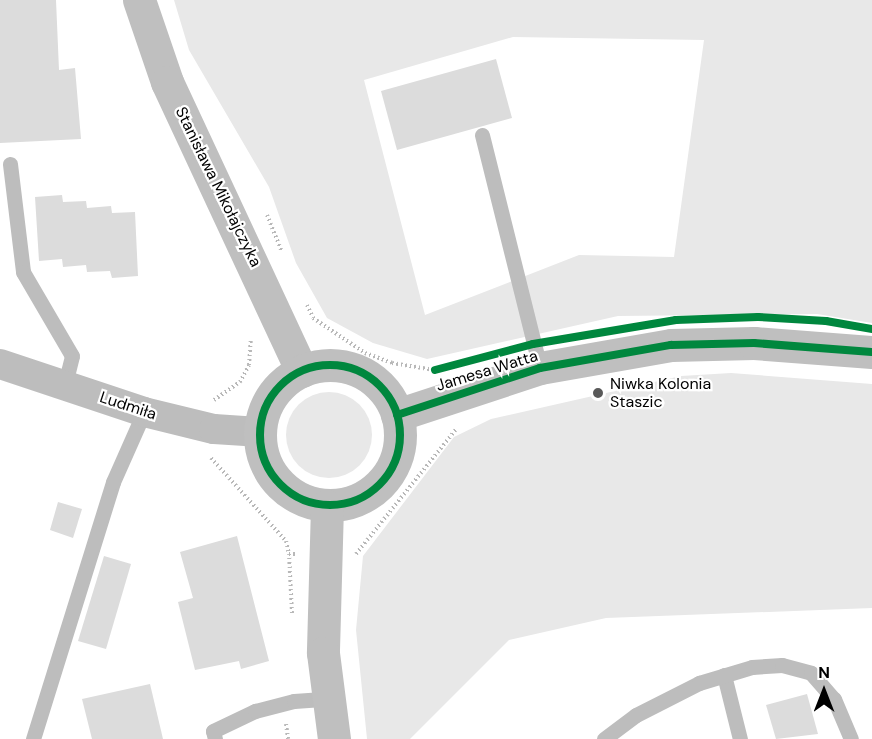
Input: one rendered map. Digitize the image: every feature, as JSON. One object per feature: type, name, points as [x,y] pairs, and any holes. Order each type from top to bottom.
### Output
[{"type":"street","name":"Stanisława Mikołajczyka","points":[[139,0],[168,82],[302,371]]},
{"type":"street","name":"Jamesa Watta","points":[[397,415],[540,369],[671,345],[754,343],[872,352]]},
{"type":"street","name":"Ludmiła","points":[[0,364],[144,412],[213,429],[259,432]]},
{"type":"street","points":[[325,365],[359,372],[387,394],[397,415],[400,441],[393,467],[377,488],[354,502],[327,506],[305,501],[286,491],[271,474],[262,454],[259,432],[265,407],[280,385],[302,371],[325,365]]},
{"type":"street","points":[[327,506],[323,587],[326,699],[334,739]]},
{"type":"lane","points":[[482,135],[540,369]]},
{"type":"lane","points":[[10,164],[23,272],[72,356],[65,384]]},
{"type":"lane","points":[[33,739],[113,482],[144,412]]},
{"type":"lane","points":[[604,739],[636,715],[699,683],[752,667],[782,664],[810,672],[834,699],[850,739]]},
{"type":"lane","points":[[724,675],[740,739]]},
{"type":"lane","points":[[215,739],[213,730],[255,711],[294,701],[326,699]]},
{"type":"path","points":[[267,215],[283,255]]},
{"type":"path","points":[[303,297],[313,318],[365,352],[392,363],[435,370]]},
{"type":"path","points":[[248,330],[252,340],[249,365],[240,382],[214,400],[213,429],[206,454],[221,466],[286,541],[289,554]]},
{"type":"path","points":[[356,555],[453,430],[462,425]]},
{"type":"shaded area","points":[[174,0],[872,0],[872,323],[817,314],[618,316],[427,359],[373,343],[327,318],[296,263],[269,187],[189,50]],"holes":[[[513,37],[704,40],[674,257],[579,255],[425,315],[364,80]]]},
{"type":"shaded area","points":[[731,373],[872,384],[872,608],[606,618],[509,640],[410,739],[367,739],[356,630],[363,556],[454,437],[491,419],[681,376]]},
{"type":"shaded area","points":[[321,392],[337,392],[360,404],[369,418],[372,435],[369,452],[360,466],[337,478],[321,478],[305,471],[293,459],[286,443],[286,427],[293,411],[305,399]]},
{"type":"building","points":[[0,0],[56,0],[59,70],[75,68],[81,139],[0,143]]},
{"type":"building","points":[[496,59],[512,118],[397,150],[381,91]]},
{"type":"building","points":[[62,195],[63,202],[86,201],[87,208],[111,206],[112,213],[135,212],[138,276],[112,278],[110,271],[87,272],[86,265],[63,267],[62,259],[39,261],[35,197]]},
{"type":"building","points":[[58,502],[82,509],[73,538],[50,530]]},
{"type":"building","points":[[237,536],[269,661],[241,669],[239,661],[195,670],[178,602],[193,598],[180,552]]},
{"type":"building","points":[[104,556],[131,564],[106,649],[78,641]]},
{"type":"building","points":[[150,684],[163,739],[92,739],[82,699]]},
{"type":"building","points":[[807,694],[818,734],[776,739],[766,705]]},
{"type":"cycle path","points":[[435,370],[533,344],[676,320],[758,317],[826,321],[872,329]]},
{"type":"cycle path","points":[[397,415],[540,368],[671,345],[754,343],[872,352]]},
{"type":"cycle path","points":[[330,365],[357,371],[369,377],[379,386],[388,396],[394,408],[400,435],[394,462],[388,474],[379,484],[369,493],[357,499],[330,505],[303,499],[291,493],[281,484],[272,474],[266,462],[260,435],[266,408],[272,396],[281,386],[291,377],[303,371],[330,365]]},
{"type":"place","name":"Niwka Kolonia Staszic","points":[[598,393]]}]
